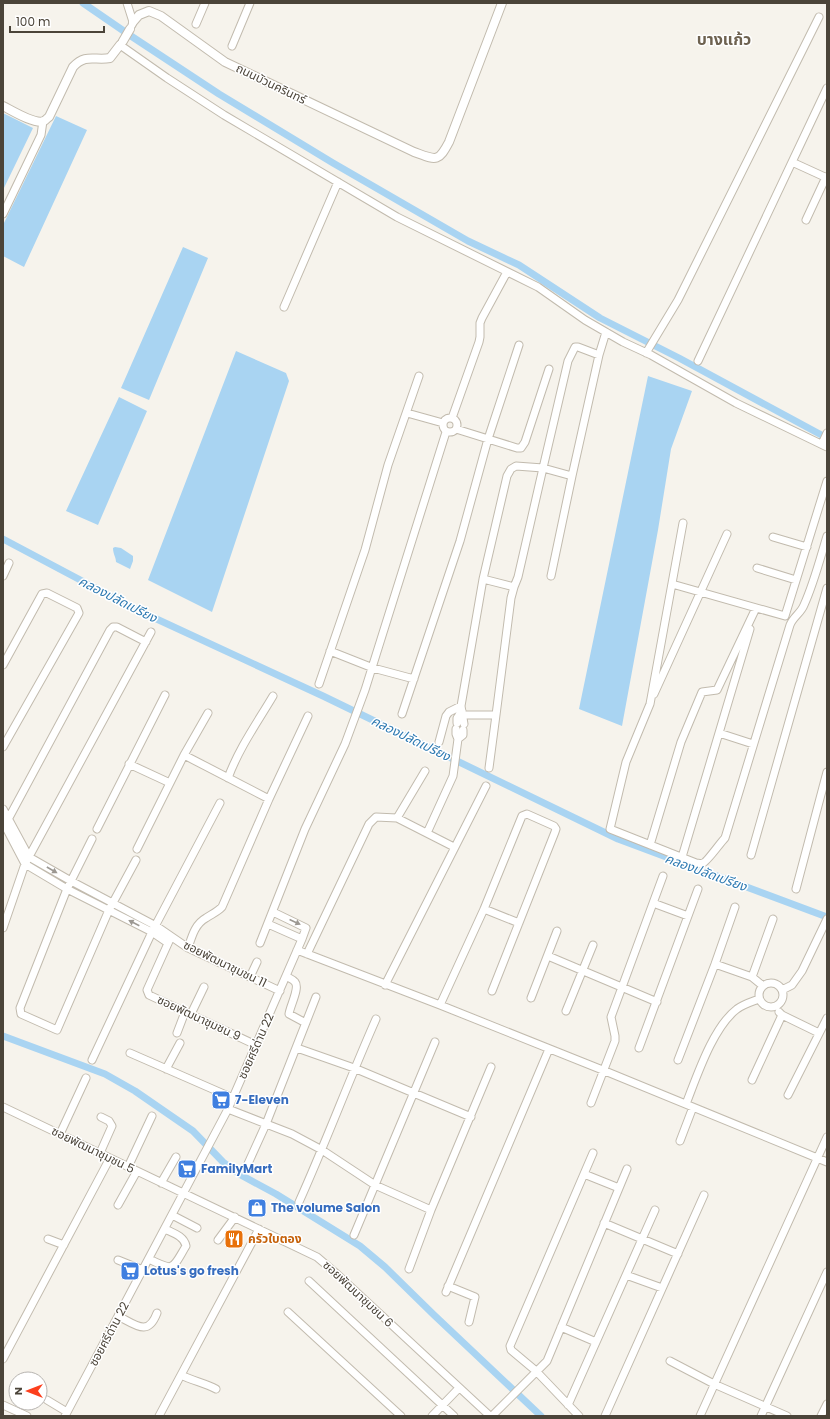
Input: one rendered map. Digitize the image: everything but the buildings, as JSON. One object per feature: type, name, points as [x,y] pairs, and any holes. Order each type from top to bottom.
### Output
[{"type":"street","points":[[127,3],[132,25]]},
{"type":"street","points":[[196,24],[205,3]]},
{"type":"street","points":[[232,46],[250,3]]},
{"type":"street","name":"ถนนบัวนครินทร์","points":[[44,121],[48,117],[73,67],[79,61],[92,57],[110,58],[122,43],[139,15],[149,11],[161,16],[225,62],[414,152],[429,158],[436,158],[442,155],[449,142],[502,3]]},
{"type":"street","points":[[646,353],[678,300],[819,17]]},
{"type":"street","points":[[122,43],[167,78],[219,112],[397,216],[507,272],[538,286],[585,320],[736,403],[782,426],[825,440]]},
{"type":"street","points":[[698,361],[827,88]]},
{"type":"street","points":[[3,106],[38,122],[44,121],[41,135],[3,214]]},
{"type":"street","points":[[792,162],[826,177],[806,220]]},
{"type":"street","points":[[284,307],[338,182]]},
{"type":"street","points":[[452,418],[479,342],[480,323],[507,272]]},
{"type":"street","points":[[551,576],[599,355],[606,332]]},
{"type":"street","points":[[402,714],[460,541],[488,439],[520,345]]},
{"type":"street","points":[[489,768],[514,587],[518,577],[568,362],[575,347],[599,355]]},
{"type":"street","points":[[446,432],[452,432],[456,429],[517,448],[523,447],[549,369]]},
{"type":"street","points":[[319,684],[365,550],[388,465],[419,376]]},
{"type":"street","points":[[407,413],[443,423]]},
{"type":"street","points":[[260,943],[305,829],[345,744],[372,668],[446,432],[443,428],[443,423],[446,419],[452,418]]},
{"type":"street","points":[[452,418],[456,423],[456,429]]},
{"type":"street","points":[[427,833],[453,776],[458,739],[463,735],[460,727],[461,712],[483,579],[507,476],[511,468],[516,466],[543,468],[572,476]]},
{"type":"street","points":[[672,584],[785,616],[827,481]]},
{"type":"street","points":[[650,704],[683,523]]},
{"type":"street","points":[[727,534],[650,704],[626,762],[610,829],[682,858],[702,864],[708,860],[714,849],[725,838],[790,625],[792,620],[800,613],[804,606],[827,536]]},
{"type":"street","points":[[773,537],[807,547]]},
{"type":"street","points":[[3,575],[9,563]]},
{"type":"street","points":[[757,568],[796,580]]},
{"type":"street","points":[[483,579],[514,587]]},
{"type":"street","points":[[751,855],[827,588]]},
{"type":"street","points":[[3,665],[42,594],[47,593],[79,610],[79,613],[3,747]]},
{"type":"street","points":[[682,858],[756,608]]},
{"type":"street","points":[[650,845],[681,742],[702,692],[717,690],[756,608]]},
{"type":"street","points":[[5,822],[110,630],[113,627],[117,627],[146,642]]},
{"type":"street","points":[[3,928],[25,864],[152,632]]},
{"type":"street","points":[[330,651],[372,668],[414,679]]},
{"type":"street","points":[[97,829],[164,695]]},
{"type":"street","points":[[228,778],[244,742],[259,721],[273,696]]},
{"type":"street","points":[[439,742],[446,716],[449,712],[496,716]]},
{"type":"street","points":[[137,849],[184,755],[208,713]]},
{"type":"street","points":[[188,948],[193,932],[199,924],[205,918],[217,912],[222,907],[269,799],[308,716]]},
{"type":"street","points":[[719,733],[753,744]]},
{"type":"street","points":[[184,755],[269,799]]},
{"type":"street","points":[[129,764],[170,783]]},
{"type":"street","points":[[397,818],[425,771]]},
{"type":"street","points":[[796,889],[826,776]]},
{"type":"street","points":[[385,984],[486,786]]},
{"type":"street","points":[[92,1060],[154,929],[220,803]]},
{"type":"street","points":[[3,809],[5,822],[25,864],[67,889],[109,910],[154,929]]},
{"type":"street","points":[[440,1005],[484,909],[522,816],[527,814],[554,826],[556,829],[492,991]]},
{"type":"street","points":[[307,954],[369,824],[376,817],[397,818],[454,847]]},
{"type":"street","points":[[5,822],[29,857],[113,903],[154,929]]},
{"type":"street","points":[[92,839],[67,889],[20,1008],[21,1014],[57,1030],[109,910],[136,860]]},
{"type":"street","points":[[591,1103],[615,1040],[611,1017],[663,876]]},
{"type":"street","points":[[639,1048],[698,889]]},
{"type":"street","points":[[653,904],[688,916]]},
{"type":"street","points":[[678,1060],[735,907]]},
{"type":"street","points":[[484,909],[519,923]]},
{"type":"street","points":[[268,924],[302,939],[306,928],[273,912]]},
{"type":"street","points":[[752,977],[773,919]]},
{"type":"street","points":[[782,990],[792,985],[797,980],[827,919]]},
{"type":"street","name":"ซอยพัฒนาชุมชน 11","points":[[154,929],[169,940],[280,991]]},
{"type":"street","points":[[531,998],[557,931]]},
{"type":"street","name":"ซอยศรีด่าน 22","points":[[66,1414],[184,1194],[233,1098],[302,939]]},
{"type":"street","name":"ซอยพัฒนาชุมชน 9","points":[[169,940],[147,992],[149,995],[256,1045]]},
{"type":"street","points":[[566,1011],[593,945]]},
{"type":"street","points":[[297,950],[549,1048],[818,1157],[827,1162]]},
{"type":"street","points":[[548,956],[582,972],[657,1002]]},
{"type":"street","points":[[250,977],[257,962]]},
{"type":"street","points":[[715,964],[752,977],[763,986]]},
{"type":"street","points":[[286,976],[295,982],[296,985],[296,991],[289,1014],[302,1022]]},
{"type":"street","points":[[770,983],[777,985],[782,990],[782,999],[780,1003],[771,1008],[762,1004],[759,999],[759,994],[763,986],[770,983]]},
{"type":"street","points":[[177,1033],[204,988]]},
{"type":"street","points":[[246,1168],[266,1124],[316,997]]},
{"type":"street","points":[[686,1104],[709,1049],[727,1018],[737,1009],[759,999]]},
{"type":"street","points":[[776,1006],[782,1015],[819,1033]]},
{"type":"street","points":[[752,1080],[782,1015]]},
{"type":"street","points":[[788,1095],[827,1018]]},
{"type":"street","points":[[299,1202],[322,1150],[354,1068],[376,1019]]},
{"type":"street","points":[[354,1235],[435,1042]]},
{"type":"street","points":[[166,1069],[180,1043]]},
{"type":"street","points":[[297,1048],[354,1068],[471,1117]]},
{"type":"street","points":[[469,1322],[475,1297],[447,1289],[549,1048]]},
{"type":"street","points":[[130,1053],[233,1098]]},
{"type":"street","points":[[409,1269],[431,1210],[491,1067]]},
{"type":"street","points":[[60,1134],[86,1078]]},
{"type":"street","name":"ซอยพัฒนาชุมชน 5","points":[[3,1107],[184,1194]]},
{"type":"street","points":[[680,1141],[694,1107]]},
{"type":"street","points":[[228,1108],[292,1134],[322,1150],[375,1185],[431,1210]]},
{"type":"street","points":[[128,1166],[152,1116]]},
{"type":"street","points":[[100,1153],[112,1126],[109,1121],[101,1117]]},
{"type":"street","points":[[700,1416],[827,1137]]},
{"type":"street","points":[[579,1416],[536,1371],[511,1350],[510,1346],[593,1153]]},
{"type":"street","points":[[161,1183],[176,1157]]},
{"type":"street","points":[[3,1359],[110,1158]]},
{"type":"street","points":[[491,1416],[547,1361],[627,1169]]},
{"type":"street","points":[[118,1205],[137,1171]]},
{"type":"street","points":[[584,1174],[619,1188]]},
{"type":"street","name":"ซอยพัฒนาชุมชน 6","points":[[184,1194],[312,1254],[323,1261],[491,1416]]},
{"type":"street","points":[[605,1416],[704,1195]]},
{"type":"street","points":[[568,1405],[655,1210]]},
{"type":"street","points":[[172,1215],[197,1228]]},
{"type":"street","points":[[218,1240],[235,1218]]},
{"type":"street","points":[[604,1224],[678,1254]]},
{"type":"street","points":[[149,1259],[164,1267],[169,1267],[175,1264],[186,1246],[185,1241],[182,1238],[165,1229]]},
{"type":"street","points":[[159,1416],[259,1229]]},
{"type":"street","points":[[48,1239],[64,1245]]},
{"type":"street","points":[[118,1260],[143,1270]]},
{"type":"street","points":[[761,1416],[827,1272]]},
{"type":"street","points":[[626,1274],[662,1288]]},
{"type":"street","points":[[309,1281],[454,1416]]},
{"type":"street","points":[[288,1312],[401,1416]]},
{"type":"street","points":[[118,1316],[145,1328],[150,1326],[158,1313]]},
{"type":"street","points":[[561,1327],[596,1342]]},
{"type":"street","points":[[670,1361],[714,1384],[787,1416]]},
{"type":"street","points":[[181,1375],[190,1380],[209,1385],[216,1389]]},
{"type":"street","points":[[432,1416],[459,1388]]},
{"type":"street","points":[[48,1401],[66,1414]]},
{"type":"street","points":[[3,1404],[27,1416]]},
{"type":"street","points":[[821,1416],[827,1404]]},
{"type":"water","points":[[3,113],[33,128],[3,190]]},
{"type":"water","points":[[56,116],[87,130],[24,267],[3,256],[3,225]]},
{"type":"water","points":[[183,247],[208,258],[149,400],[121,388]]},
{"type":"water","points":[[236,351],[286,373],[289,381],[212,612],[148,580]]},
{"type":"water","points":[[648,376],[692,391],[671,449],[658,530],[622,726],[579,709]]},
{"type":"water","points":[[119,397],[147,411],[98,525],[66,511]]},
{"type":"water","points":[[115,547],[121,548],[133,556],[130,569],[116,562],[113,550]]},
{"type":"waterway","points":[[83,3],[219,94],[333,163],[468,241],[519,265],[600,318],[679,358],[827,438]]},
{"type":"waterway","name":"คลองปลัดเปรียง","points":[[3,539],[135,609],[323,696],[618,839],[827,917]]},
{"type":"waterway","points":[[3,1036],[105,1074],[135,1091],[193,1131],[223,1162],[239,1174],[276,1194],[360,1246],[385,1267],[541,1416]]},
{"type":"place","name":"7-Eleven","points":[[221,1100]]},
{"type":"place","name":"FamilyMart","points":[[187,1169]]},
{"type":"place","name":"The volume Salon","points":[[257,1208]]},
{"type":"place","name":"ครัวใบตอง","points":[[234,1239]]},
{"type":"place","name":"Lotus's go fresh","points":[[130,1271]]},
{"type":"district","name":"บางแก้ว","points":[[724,39]]}]
